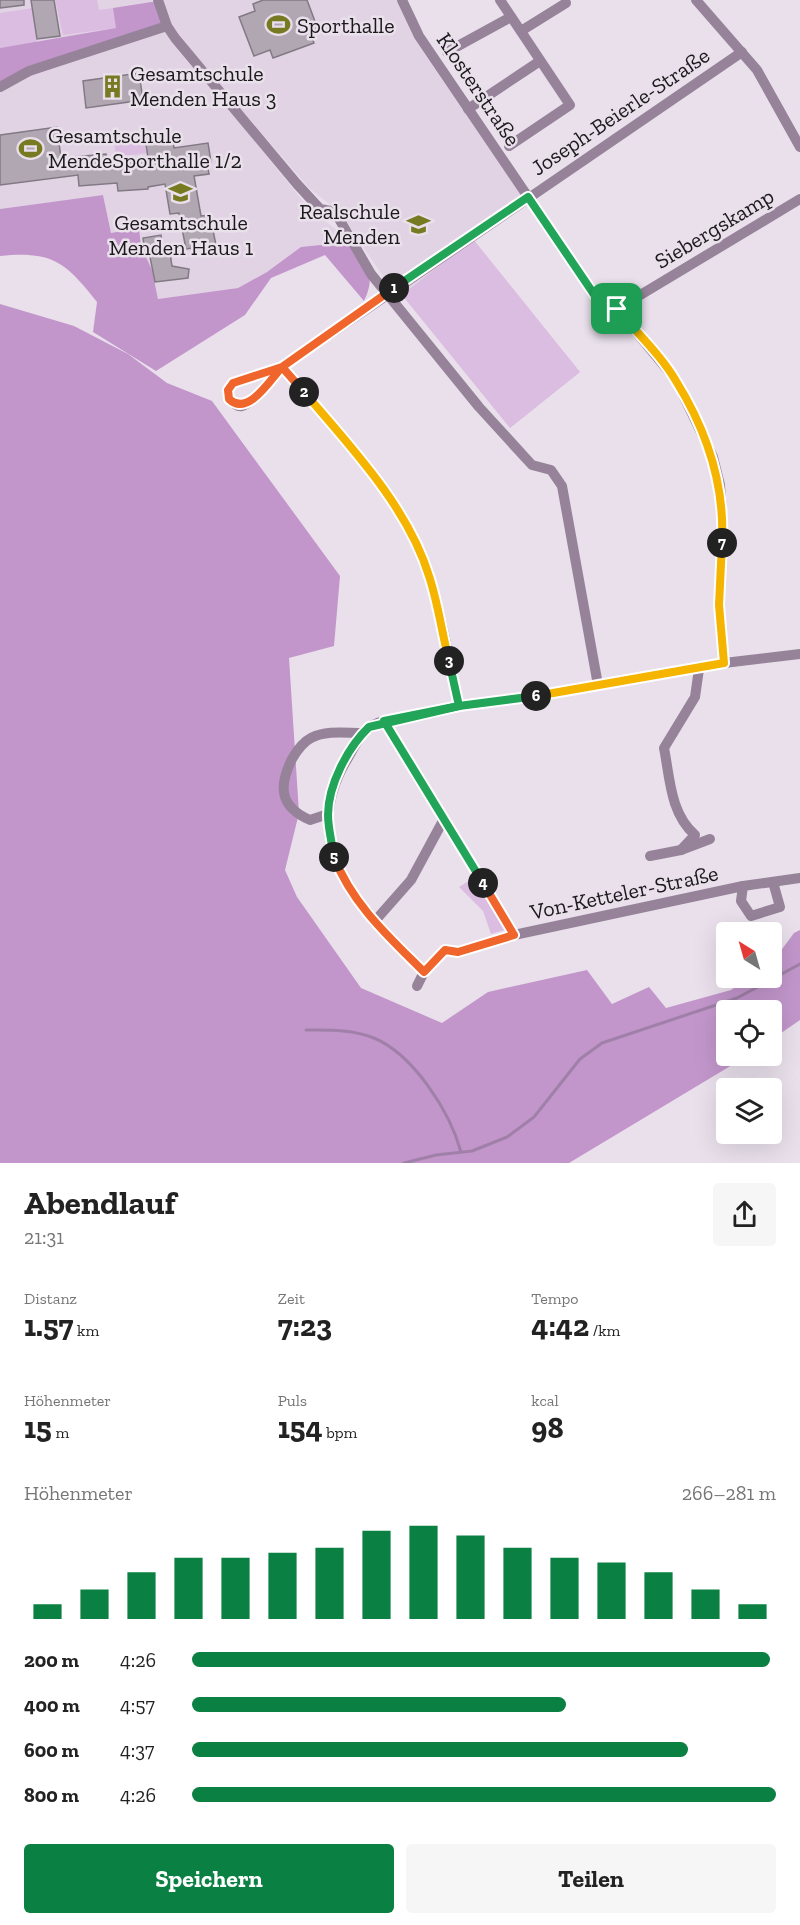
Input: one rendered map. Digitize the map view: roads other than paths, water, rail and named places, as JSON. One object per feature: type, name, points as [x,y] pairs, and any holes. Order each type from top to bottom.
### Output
[{"type":"street","points":[[158,0],[167,26],[297,184],[320,209],[331,211],[338,218],[360,257],[386,293],[478,407],[532,465],[551,470],[562,486],[598,685]]},
{"type":"street","name":"Klosterstraße","points":[[402,0],[419,36],[606,312],[617,309]]},
{"type":"street","points":[[500,0],[570,105],[509,146]]},
{"type":"street","points":[[696,0],[742,52],[771,91],[800,147]]},
{"type":"street","points":[[520,31],[566,3]]},
{"type":"street","points":[[447,52],[511,17]]},
{"type":"street","points":[[0,87],[29,71],[167,26]]},
{"type":"street","name":"Joseph-Beierle-Straße","points":[[282,367],[233,383],[228,390],[229,399],[236,405],[242,406],[249,402],[282,367],[386,293],[742,52]]},
{"type":"street","points":[[468,109],[540,61]]},
{"type":"street","name":"Siebergskamp","points":[[617,309],[800,199]]},
{"type":"street","points":[[617,309],[676,380],[713,457],[720,485],[723,526],[719,605],[724,663]]},
{"type":"street","points":[[282,367],[384,489],[417,548],[429,575],[459,706]]},
{"type":"street","points":[[417,986],[424,972],[374,922],[351,893],[334,858],[328,814],[334,781],[362,733],[369,727],[384,721],[459,706],[699,669],[724,663],[800,654]]},
{"type":"street","points":[[681,850],[695,835],[686,827],[674,805],[664,748],[695,697],[699,669]]},
{"type":"street","points":[[384,721],[514,935]]},
{"type":"street","points":[[328,814],[310,820],[295,814],[286,800],[283,785],[286,771],[296,752],[309,739],[327,733],[362,733]]},
{"type":"street","points":[[374,922],[411,880],[444,819]]},
{"type":"street","points":[[650,856],[681,850],[710,839]]},
{"type":"street","name":"Von-Ketteler-Straße","points":[[424,972],[445,950],[458,952],[514,935],[743,886],[800,878]]},
{"type":"street","name":"Von-Ketteler-Straße","points":[[743,886],[741,901],[751,916],[780,908],[773,882]]},
{"type":"waterway","points":[[404,1163],[436,1155],[472,1151],[507,1137],[534,1117],[580,1059],[602,1043],[737,998],[800,964]]},
{"type":"waterway","points":[[306,1030],[357,1033],[374,1038],[403,1057],[428,1086],[439,1103],[456,1136],[461,1152]]},
{"type":"place","name":"Sporthalle","points":[[279,25]]},
{"type":"place","name":"Gesamtschule Menden Haus 3","points":[[112,86]]},
{"type":"place","name":"Gesamtschule MendeSporthalle 1/2","points":[[30,148]]},
{"type":"place","name":"Gesamtschule Menden Haus 1","points":[[181,193]]},
{"type":"place","name":"Realschule Menden","points":[[418,224]]}]
